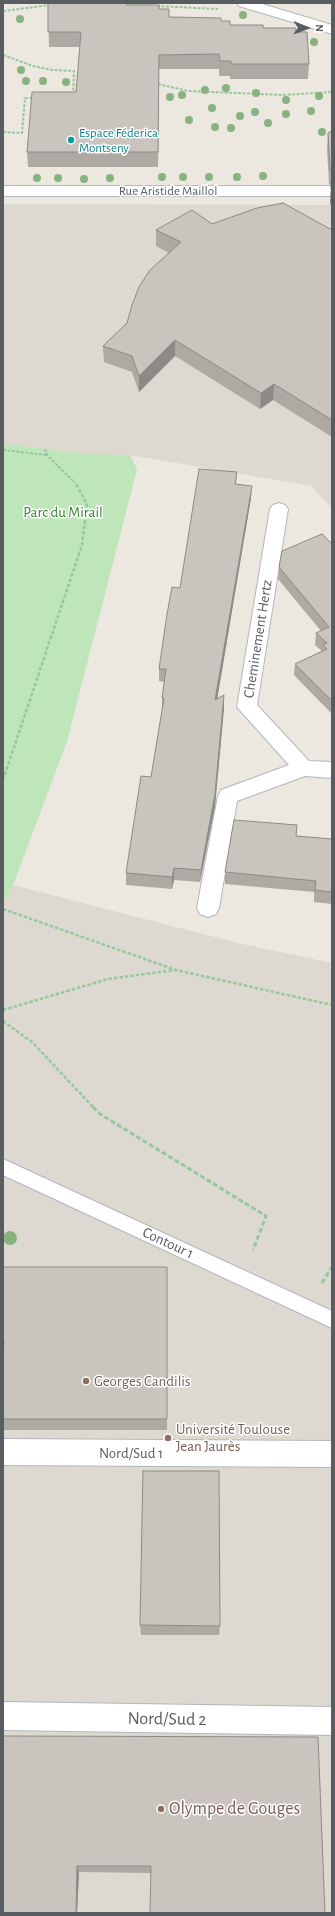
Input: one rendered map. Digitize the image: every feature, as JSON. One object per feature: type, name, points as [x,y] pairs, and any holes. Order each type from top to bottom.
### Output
[{"type":"street","points":[[244,3],[332,30]]},
{"type":"street","name":"Rue Aristide Maillol","points":[[3,192],[332,191]]},
{"type":"street","name":"Cheminement Hertz","points":[[279,509],[247,707],[304,768]]},
{"type":"street","points":[[208,908],[228,796],[304,768],[332,770]]},
{"type":"street","name":"Nord/Sud 1","points":[[3,1452],[332,1454]]},
{"type":"street","name":"Nord/Sud 2","points":[[3,1716],[332,1721]]},
{"type":"lane","name":"Contour 1","points":[[3,1167],[243,1277],[332,1320]]},
{"type":"path","points":[[120,4],[217,10],[225,7]]},
{"type":"path","points":[[3,11],[54,5]]},
{"type":"path","points":[[3,55],[32,66],[52,70],[74,71],[73,97]]},
{"type":"path","points":[[153,83],[188,91],[283,95],[332,92]]},
{"type":"path","points":[[3,132],[22,133],[25,98],[41,98]]},
{"type":"path","points":[[3,450],[47,455]]},
{"type":"path","points":[[3,780],[82,545],[87,504],[74,481],[47,455],[46,450]]},
{"type":"path","points":[[3,909],[176,970],[332,1005]]},
{"type":"path","points":[[3,1010],[108,979],[176,970]]},
{"type":"path","points":[[3,1021],[33,1043],[100,1114],[266,1216],[243,1277]]},
{"type":"shaded area","name":"Université Toulouse Jean Jaurès","points":[[3,204],[332,205],[332,508],[311,486],[130,455],[137,469],[67,741],[13,885],[238,943],[332,963],[332,1913],[3,1913]]},
{"type":"green space","name":"Parc du Mirail","points":[[3,444],[88,454],[129,455],[137,469],[67,741],[13,885],[3,905]]},
{"type":"building","points":[[48,3],[127,3],[127,5],[159,5],[159,9],[169,9],[169,17],[221,18],[221,21],[230,21],[230,25],[263,25],[263,28],[296,28],[296,32],[307,32],[309,64],[231,64],[231,61],[220,61],[219,54],[159,55],[158,152],[27,152],[32,92],[76,92],[81,32],[48,32]]},
{"type":"building","points":[[332,131],[332,169],[330,169],[328,133]]},
{"type":"building","points":[[283,203],[332,230],[332,420],[274,384],[261,393],[175,340],[139,376],[132,356],[103,346],[127,323],[139,287],[150,270],[181,242],[156,230],[192,210],[212,224],[257,208]]},
{"type":"building","points":[[199,469],[237,472],[235,484],[252,486],[215,700],[224,695],[215,794],[201,870],[174,868],[172,877],[126,873],[141,776],[151,777],[164,698],[162,698],[166,669],[159,669],[167,614],[172,587],[180,588]]},
{"type":"building","points":[[322,534],[332,544],[332,701],[295,664],[327,649],[323,645],[327,643],[316,633],[329,627],[279,567],[282,551]]},
{"type":"building","points":[[234,820],[297,825],[296,836],[332,839],[332,892],[315,890],[316,881],[225,872]]},
{"type":"building","name":"Georges Candilis","points":[[3,1267],[167,1267],[167,1419],[3,1419]]},
{"type":"building","points":[[143,1471],[219,1471],[220,1626],[140,1625]]},
{"type":"building","name":"Olympe de Gouges","points":[[3,1736],[318,1737],[325,1913],[150,1913],[151,1866],[77,1866],[76,1913],[3,1913]]},
{"type":"place","name":"Espace Féderica Montseny","points":[[71,140]]},
{"type":"place","name":"Georges Candilis","points":[[86,1381]]},
{"type":"place","name":"Université Toulouse Jean Jaurès","points":[[168,1438]]},
{"type":"place","name":"Olympe de Gouges","points":[[161,1809]]}]
